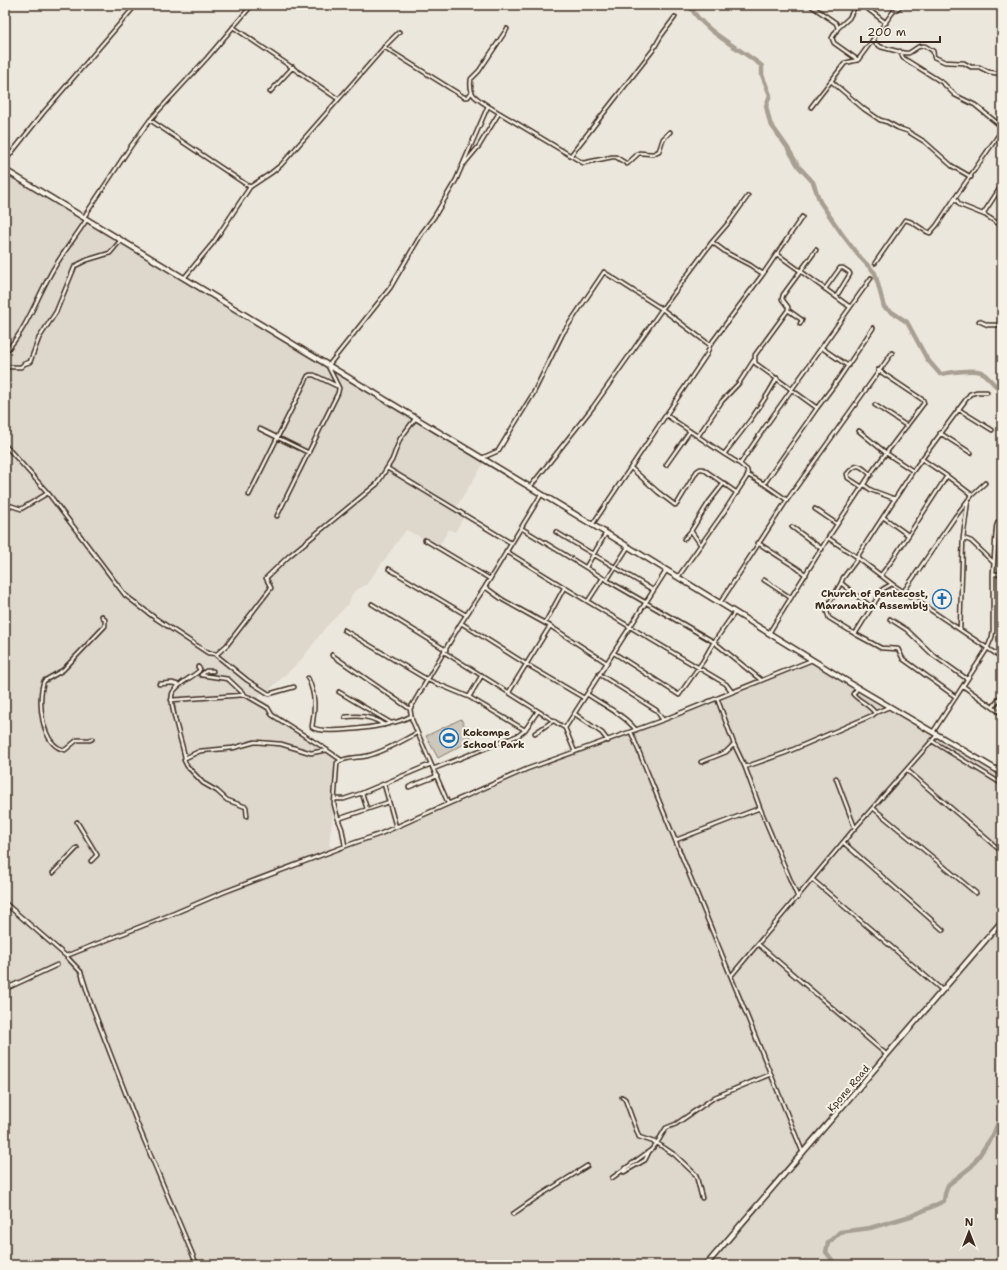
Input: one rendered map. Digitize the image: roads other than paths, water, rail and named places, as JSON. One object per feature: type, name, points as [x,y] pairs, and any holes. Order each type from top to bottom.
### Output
[{"type":"main road","points":[[5,170],[606,533],[858,688],[1002,773]]},
{"type":"main road","name":"Kpone Road","points":[[706,1265],[1002,921]]},
{"type":"street","points":[[5,161],[43,113],[136,5]]},
{"type":"street","points":[[5,352],[24,326],[50,274],[130,146],[150,120],[207,58],[252,5]]},
{"type":"street","points":[[810,5],[836,23],[838,28]]},
{"type":"street","points":[[856,5],[849,18],[838,28],[832,38],[834,43],[858,60]]},
{"type":"street","points":[[861,5],[886,24]]},
{"type":"street","points":[[811,107],[845,63],[858,60],[894,12],[902,5]]},
{"type":"street","points":[[571,155],[653,50],[675,17]]},
{"type":"street","points":[[233,27],[338,99]]},
{"type":"street","points":[[507,29],[479,71],[471,79],[471,93],[473,96],[499,113],[583,163],[616,157],[627,164],[639,153],[653,154],[659,151],[663,139],[670,132]]},
{"type":"street","points":[[184,278],[213,243],[250,187],[281,165],[384,47],[399,32]]},
{"type":"street","points":[[873,39],[876,44],[881,47],[904,53],[909,53],[918,47],[925,46],[933,51],[934,57],[945,62],[964,63],[971,67],[979,67],[989,72],[1002,74]]},
{"type":"street","points":[[384,47],[464,97],[468,97],[471,93]]},
{"type":"street","points":[[875,264],[905,220],[930,233],[971,177],[1002,129],[975,105],[955,94],[943,84],[903,58],[900,52]]},
{"type":"street","points":[[270,92],[293,67]]},
{"type":"street","points":[[831,81],[880,120],[907,131],[925,142],[952,166],[971,177]]},
{"type":"street","points":[[276,516],[338,393],[338,386],[328,366],[390,288],[434,217],[462,168],[488,106]]},
{"type":"street","points":[[462,168],[479,146],[499,113]]},
{"type":"street","points":[[150,120],[250,187]]},
{"type":"street","points":[[983,214],[1002,185]]},
{"type":"street","points":[[530,488],[593,407],[662,309],[712,242],[730,222],[748,196]]},
{"type":"street","points":[[955,198],[960,205],[983,214],[1002,226]]},
{"type":"street","points":[[592,525],[707,354],[710,345],[763,274],[802,217]]},
{"type":"street","points":[[5,367],[21,367],[30,362],[39,338],[56,312],[75,266],[87,260],[110,253],[121,240]]},
{"type":"street","points":[[712,242],[727,253],[750,265],[763,274]]},
{"type":"street","points":[[800,324],[802,320],[788,310],[788,307],[782,299],[783,295],[816,250]]},
{"type":"street","points":[[777,254],[850,307]]},
{"type":"street","points":[[825,289],[840,268],[843,268],[850,274],[836,296]]},
{"type":"street","points":[[482,458],[498,451],[533,394],[563,334],[604,272],[662,309],[710,345]]},
{"type":"street","points":[[740,464],[871,278]]},
{"type":"street","points":[[698,436],[722,401],[739,382],[754,360],[755,355],[788,310]]},
{"type":"street","points":[[979,321],[988,325],[1002,325]]},
{"type":"street","points":[[764,484],[817,408],[831,391],[873,328]]},
{"type":"street","points":[[822,348],[848,366]]},
{"type":"street","points":[[720,603],[787,500],[878,370],[892,353]]},
{"type":"street","points":[[754,360],[755,363],[817,408]]},
{"type":"street","points":[[769,633],[837,524],[886,453],[923,404],[923,401],[878,370]]},
{"type":"street","points":[[249,494],[310,375],[314,375],[338,386]]},
{"type":"street","points":[[724,454],[768,396],[777,378]]},
{"type":"street","points":[[956,697],[903,659],[898,649],[880,648],[829,618],[827,607],[843,578],[913,471],[940,433],[970,394],[977,392],[988,392]]},
{"type":"street","points":[[875,405],[907,426]]},
{"type":"street","points":[[958,409],[992,430]]},
{"type":"street","points":[[666,415],[740,464],[746,470],[748,475],[787,500]]},
{"type":"street","points":[[215,654],[226,645],[272,588],[266,578],[289,556],[373,488],[392,460],[400,439],[415,419]]},
{"type":"street","points":[[260,428],[309,453]]},
{"type":"street","points":[[666,465],[690,431]]},
{"type":"street","points":[[859,431],[886,453],[913,471]]},
{"type":"street","points":[[940,433],[971,453]]},
{"type":"street","points":[[5,446],[48,493],[125,595],[188,641],[208,653],[215,654],[247,680],[269,694],[294,688]]},
{"type":"street","points":[[922,459],[972,495]]},
{"type":"street","points":[[871,475],[858,465],[847,474],[848,478],[863,486],[895,499]]},
{"type":"street","points":[[387,468],[511,543]]},
{"type":"street","points":[[631,468],[675,505],[700,469],[703,469],[738,493]]},
{"type":"street","points":[[677,578],[738,493],[748,475]]},
{"type":"street","points":[[881,575],[947,476]]},
{"type":"street","points":[[684,539],[724,483]]},
{"type":"street","points":[[904,590],[935,544],[968,500],[985,483]]},
{"type":"street","points":[[5,505],[21,509],[48,493]]},
{"type":"street","points":[[448,803],[417,733],[410,709],[461,623],[490,579],[541,495]]},
{"type":"street","points":[[960,630],[964,538],[968,500]]},
{"type":"street","points":[[815,509],[837,524]]},
{"type":"street","points":[[883,517],[908,535]]},
{"type":"street","points":[[731,976],[798,898],[855,828],[932,741],[956,697],[987,649],[993,631],[993,562],[997,525],[1002,519]]},
{"type":"street","points":[[792,527],[822,549]]},
{"type":"street","points":[[521,528],[714,642],[762,680]]},
{"type":"street","points":[[691,531],[700,545]]},
{"type":"street","points":[[556,532],[653,590]]},
{"type":"street","points":[[586,567],[606,533]]},
{"type":"street","points":[[828,538],[857,557],[892,584],[904,590],[1002,658]]},
{"type":"street","points":[[964,538],[971,541],[993,562]]},
{"type":"street","points":[[426,540],[490,579]]},
{"type":"street","points":[[758,543],[806,575]]},
{"type":"street","points":[[607,580],[628,547]]},
{"type":"street","points":[[506,551],[564,588],[726,684],[732,693]]},
{"type":"street","points":[[389,569],[466,615]]},
{"type":"street","points":[[565,728],[666,570]]},
{"type":"street","points":[[993,574],[1002,574]]},
{"type":"street","points":[[588,601],[604,578]]},
{"type":"street","points":[[764,580],[791,598]]},
{"type":"street","points":[[841,583],[871,607]]},
{"type":"street","points":[[854,634],[883,589],[892,584]]},
{"type":"street","points":[[485,587],[503,600],[550,626],[606,662]]},
{"type":"street","points":[[545,623],[564,588]]},
{"type":"street","points":[[372,604],[565,728],[575,752]]},
{"type":"street","points":[[614,652],[679,695],[735,612]]},
{"type":"street","points":[[92,739],[77,740],[65,750],[61,750],[55,745],[47,734],[41,704],[44,681],[63,670],[105,626],[105,620],[102,616]]},
{"type":"street","points":[[890,619],[907,630],[932,655],[967,679]]},
{"type":"street","points":[[461,623],[584,698]]},
{"type":"street","points":[[509,692],[550,626]]},
{"type":"street","points":[[344,630],[428,680],[469,697],[525,730]]},
{"type":"street","points":[[332,654],[410,709]]},
{"type":"street","points":[[66,956],[224,892],[380,834],[527,769],[663,720],[813,659]]},
{"type":"street","points":[[198,667],[200,671],[185,679],[172,693],[171,700],[183,747],[184,760],[187,766],[203,784],[218,791],[227,800],[246,807],[248,816]]},
{"type":"street","points":[[214,671],[206,671],[202,675],[228,679],[246,696]]},
{"type":"street","points":[[599,674],[656,710],[663,720]]},
{"type":"street","points":[[469,697],[482,675]]},
{"type":"street","points":[[308,678],[312,688],[315,704],[312,729],[335,731],[385,725],[411,716]]},
{"type":"street","points":[[158,684],[172,683],[179,685]]},
{"type":"street","points":[[963,686],[1002,714]]},
{"type":"street","points":[[858,688],[853,694],[854,696],[864,702],[875,713]]},
{"type":"street","points":[[339,692],[391,723]]},
{"type":"street","points":[[587,694],[630,723],[636,730]]},
{"type":"street","points":[[171,700],[237,695],[246,696],[258,701],[268,708],[272,715],[341,760]]},
{"type":"street","points":[[993,707],[1002,695]]},
{"type":"street","points":[[717,698],[734,744],[745,767],[760,808],[798,898]]},
{"type":"street","points":[[745,767],[785,753],[890,707]]},
{"type":"street","points":[[433,769],[520,735],[538,711]]},
{"type":"street","points":[[374,713],[374,718]]},
{"type":"street","points":[[574,714],[602,733],[608,741]]},
{"type":"street","points":[[345,717],[352,716],[374,718],[385,725]]},
{"type":"street","points":[[535,733],[553,720]]},
{"type":"street","points":[[631,732],[803,1153]]},
{"type":"street","points":[[345,846],[334,799],[337,763],[341,760],[359,758],[381,752],[417,733]]},
{"type":"street","points":[[932,741],[1002,784]]},
{"type":"street","points":[[185,758],[200,751],[233,748],[255,742],[282,744],[312,753],[327,750]]},
{"type":"street","points":[[701,762],[726,752],[734,744]]},
{"type":"street","points":[[334,799],[344,799],[362,793],[431,764]]},
{"type":"street","points":[[906,770],[1002,852]]},
{"type":"street","points":[[409,787],[437,776]]},
{"type":"street","points":[[836,778],[855,828]]},
{"type":"street","points":[[384,784],[396,827]]},
{"type":"street","points":[[362,793],[367,809]]},
{"type":"street","points":[[338,819],[389,802]]},
{"type":"street","points":[[676,840],[760,808]]},
{"type":"street","points":[[873,808],[976,893]]},
{"type":"street","points":[[77,822],[97,855],[91,861]]},
{"type":"street","points":[[844,843],[943,930]]},
{"type":"street","points":[[53,874],[77,848]]},
{"type":"street","points":[[813,880],[943,991]]},
{"type":"street","points":[[5,903],[78,967],[92,1008],[137,1123],[197,1265]]},
{"type":"street","points":[[759,944],[887,1055]]},
{"type":"street","points":[[5,989],[57,965]]},
{"type":"street","points":[[612,1178],[649,1151],[657,1143],[666,1128],[676,1124],[715,1097],[771,1074]]},
{"type":"street","points":[[622,1097],[625,1099],[639,1136],[657,1143],[675,1155],[696,1174],[702,1198]]},
{"type":"street","points":[[624,1172],[644,1160],[649,1151]]},
{"type":"street","points":[[513,1214],[587,1166]]},
{"type":"waterway","points":[[689,5],[704,24],[762,66],[762,75],[770,95],[766,106],[770,123],[799,167],[813,182],[820,202],[842,234],[858,255],[875,273],[884,307],[907,322],[927,359],[940,374],[967,371],[981,372],[1002,391]]},
{"type":"waterway","points":[[836,1265],[826,1252],[828,1243],[840,1232],[870,1228],[914,1215],[944,1201],[948,1185],[972,1166],[993,1135],[1002,1113]]},
{"type":"place","name":"Church of Pentecost, Maranatha Assembly","points":[[942,599]]},
{"type":"place","name":"Kokompe School Park","points":[[449,738]]}]
